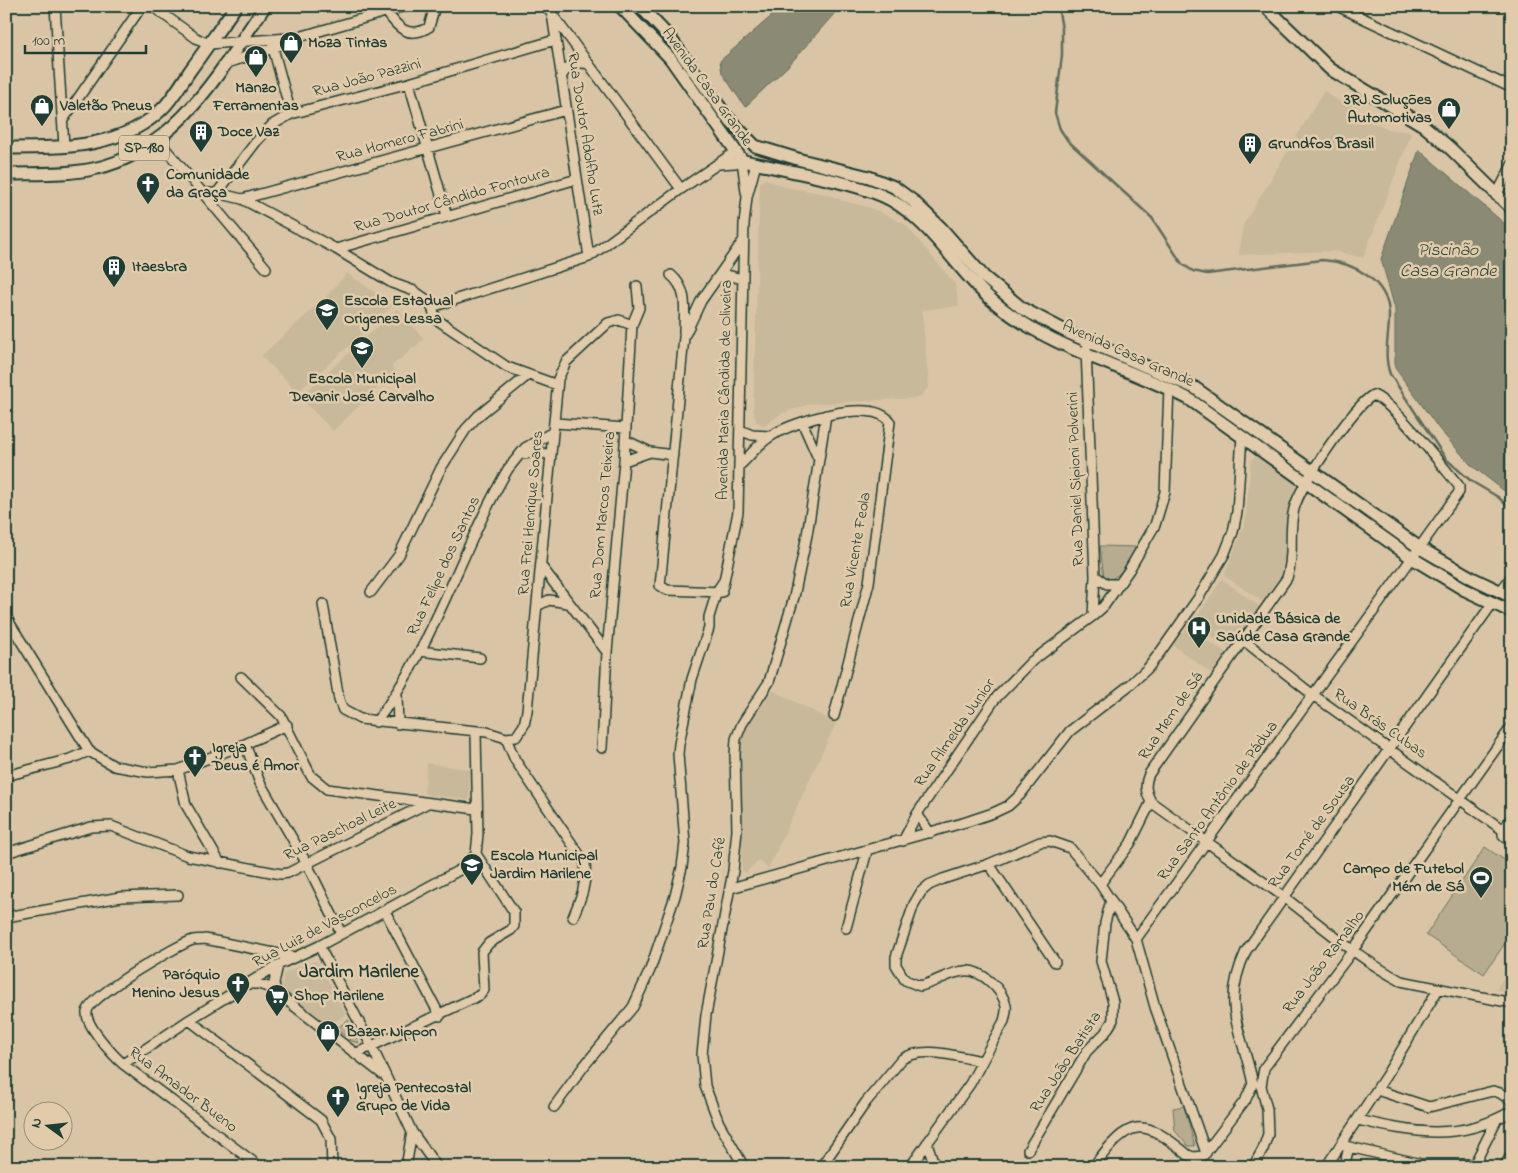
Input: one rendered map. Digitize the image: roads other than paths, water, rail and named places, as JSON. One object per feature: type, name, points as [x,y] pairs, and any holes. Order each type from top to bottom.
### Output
[{"type":"main road","name":"SP-180","points":[[6,148],[93,143],[112,138],[149,119],[171,99],[236,6]]},
{"type":"main road","name":"SP-180","points":[[6,174],[93,169],[118,162],[158,140],[185,116],[264,6]]},
{"type":"main road","name":"Avenida Casa Grande","points":[[620,6],[670,58],[724,132],[738,156],[756,164],[853,187],[892,201],[912,216],[983,294],[1018,320],[1086,356],[1168,388],[1189,399],[1242,436],[1420,548],[1512,597]]},
{"type":"main road","name":"Avenida Casa Grande","points":[[640,6],[670,38],[727,116],[756,146],[801,160],[869,177],[894,187],[913,201],[941,228],[984,277],[1023,309],[1086,340],[1195,388],[1412,558],[1492,604],[1512,612]]},
{"type":"main road","points":[[1265,6],[1330,69],[1423,125],[1451,149],[1496,196],[1512,209]]},
{"type":"main road","points":[[738,156],[756,146],[756,164]]},
{"type":"street","points":[[55,6],[64,146]]},
{"type":"street","points":[[63,120],[142,6]]},
{"type":"street","points":[[152,6],[196,38],[209,44],[299,37]]},
{"type":"street","points":[[224,64],[273,48],[299,37],[406,6]]},
{"type":"street","points":[[386,11],[398,28],[407,32],[428,27],[436,6]]},
{"type":"street","points":[[546,6],[681,189]]},
{"type":"street","points":[[1338,6],[1512,88]]},
{"type":"street","points":[[1508,6],[1512,8]]},
{"type":"street","name":"Rua Doutor Adolfho Lutz","points":[[552,14],[589,257]]},
{"type":"street","name":"Rua João Pazzini","points":[[217,193],[256,142],[272,125],[291,114],[409,83],[555,40]]},
{"type":"street","points":[[273,48],[291,114]]},
{"type":"street","points":[[561,77],[569,66],[576,63],[589,64]]},
{"type":"street","points":[[409,83],[447,216]]},
{"type":"street","name":"Rua Homero Fabrini","points":[[242,200],[566,110]]},
{"type":"street","points":[[158,140],[204,192],[266,268]]},
{"type":"street","points":[[432,307],[589,257],[681,189],[718,164],[735,163],[738,156]]},
{"type":"street","name":"Avenida Maria Cândida de Oliveira","points":[[738,156],[747,197]]},
{"type":"street","name":"Avenida Maria Cândida de Oliveira","points":[[554,1107],[584,1066],[633,1007],[648,977],[675,896],[682,867],[686,843],[678,754],[685,708],[692,679],[709,628],[715,621],[720,592],[736,529],[740,465],[743,241],[747,197],[756,164]]},
{"type":"street","points":[[1496,196],[1512,165]]},
{"type":"street","name":"Rua Doutor Cândido Fontoura","points":[[336,249],[577,179]]},
{"type":"street","points":[[204,192],[217,193],[242,200],[336,249],[392,283],[423,296],[432,307],[436,319],[508,367],[557,385]]},
{"type":"street","points":[[684,337],[701,301],[743,241]]},
{"type":"street","points":[[671,275],[679,282],[683,290],[684,337],[660,586],[667,590],[720,592]]},
{"type":"street","points":[[717,278],[727,275],[742,279]]},
{"type":"street","name":"Rua Dom Marcos Teixeira","points":[[602,748],[607,652],[624,461],[632,325],[639,308],[637,286]]},
{"type":"street","name":"Rua Frei Henrique Soares","points":[[506,738],[516,737],[524,725],[538,606],[557,385],[566,362],[608,323],[619,320],[632,325]]},
{"type":"street","name":"Rua Daniel Sipioni Polverini","points":[[1086,340],[1095,576],[1093,616]]},
{"type":"street","points":[[371,592],[399,556],[436,477],[466,429],[478,416],[528,375]]},
{"type":"street","name":"Rua Almeida Junior","points":[[903,841],[917,814],[986,712],[1010,681],[1032,661],[1093,616],[1119,584],[1155,525],[1165,492],[1168,388]]},
{"type":"street","name":"Rua Mem de Sá","points":[[1151,802],[1146,786],[1149,774],[1286,578],[1292,560],[1293,510],[1308,477],[1361,406],[1373,395],[1395,413],[1459,486],[1456,497]]},
{"type":"street","name":"Rua Vicente Feola","points":[[826,415],[877,412],[887,418],[890,428],[869,583],[834,716]]},
{"type":"street","points":[[740,465],[770,436],[802,422],[826,415]]},
{"type":"street","name":"Rua Pau do Café","points":[[744,1167],[710,1105],[703,1070],[706,1015],[732,888],[737,830],[736,739],[742,724],[769,682],[794,597],[807,535],[826,415]]},
{"type":"street","points":[[802,422],[818,458]]},
{"type":"street","points":[[554,427],[625,428]]},
{"type":"street","name":"Rua Felipe dos Santos","points":[[376,722],[397,695],[420,651],[508,469],[525,448],[554,427]]},
{"type":"street","points":[[740,430],[752,435],[770,436]]},
{"type":"street","points":[[732,888],[930,833],[993,813],[1008,806],[1033,781],[1070,731],[1131,684],[1148,668],[1199,597],[1230,540],[1237,512],[1242,436]]},
{"type":"street","points":[[625,440],[650,452],[673,455]]},
{"type":"street","points":[[522,454],[539,452],[550,455]]},
{"type":"street","points":[[624,461],[650,452]]},
{"type":"street","name":"Rua Santo Antônio de Pádua","points":[[1136,939],[1456,497]]},
{"type":"street","points":[[541,566],[607,652]]},
{"type":"street","points":[[1095,576],[1107,584],[1119,584]]},
{"type":"street","points":[[1500,592],[1512,576]]},
{"type":"street","points":[[538,606],[549,600],[568,603]]},
{"type":"street","points":[[323,604],[339,700],[344,710],[360,719],[376,722],[487,732],[506,738],[515,760],[585,863],[587,879],[573,917]]},
{"type":"street","name":"Rua Tomé de Sousa","points":[[1246,1098],[1253,1084],[1236,1023],[1233,997],[1236,972],[1246,951],[1492,604]]},
{"type":"street","points":[[7,620],[89,751],[114,766],[132,771],[178,770],[245,744],[287,725]]},
{"type":"street","name":"Rua Brás Cubas","points":[[1242,639],[1313,695],[1503,830],[1503,835],[1512,843]]},
{"type":"street","points":[[420,651],[480,658]]},
{"type":"street","points":[[241,677],[281,716],[311,776],[327,789],[426,804],[476,809]]},
{"type":"street","name":"Rua Felipe dos Santos","points":[[397,695],[398,724]]},
{"type":"street","name":"Rua João Ramalho","points":[[1264,1068],[1352,950],[1512,726]]},
{"type":"street","points":[[357,1054],[440,1016],[480,995],[484,990],[485,981],[481,958],[484,947],[511,930],[514,926],[514,912],[476,854],[476,732]]},
{"type":"street","points":[[245,744],[260,783],[307,864],[341,933]]},
{"type":"street","points":[[6,776],[70,759],[89,751]]},
{"type":"street","points":[[178,770],[186,805],[220,863]]},
{"type":"street","points":[[1100,884],[1130,844],[1151,802],[1283,897],[1352,950],[1401,981],[1512,1003]]},
{"type":"street","name":"Rua Paschoal Leite","points":[[6,853],[91,827],[111,826],[188,856],[281,874],[307,864],[426,804]]},
{"type":"street","points":[[917,814],[930,833]]},
{"type":"street","points":[[1503,830],[1512,817]]},
{"type":"street","points":[[910,1167],[970,1084],[1004,1021],[1006,1012],[1006,1005],[997,989],[981,975],[973,971],[954,973],[928,984],[913,984],[900,973],[896,957],[914,904],[921,892],[942,879],[989,864],[1040,842],[1050,840],[1070,848],[1100,884],[1136,939],[1155,1007],[1204,1155]]},
{"type":"street","points":[[846,928],[867,851]]},
{"type":"street","name":"Rua Luiz de Vasconcelos","points":[[123,1064],[189,1020],[278,965],[319,946],[465,867],[476,854]]},
{"type":"street","points":[[989,864],[1055,962]]},
{"type":"street","points":[[6,917],[70,908],[113,898],[178,895]]},
{"type":"street","name":"Rua João Batista","points":[[1028,1150],[1087,1051],[1105,1033],[1114,1020],[1113,1002],[1101,961],[1105,923],[1111,900]]},
{"type":"street","points":[[385,911],[440,1016]]},
{"type":"street","name":"Rua Amador Bueno","points":[[260,1167],[123,1064],[111,1052],[87,1020],[87,1010],[91,1003],[134,973],[193,940],[205,939],[294,957]]},
{"type":"street","points":[[319,946],[372,1047],[412,1132],[437,1167]]},
{"type":"street","points":[[274,989],[278,965]]},
{"type":"street","points":[[247,984],[259,984],[274,989],[279,995],[384,1076]]},
{"type":"street","points":[[1326,1167],[1345,1146],[1358,1120],[1439,988]]},
{"type":"street","points":[[189,1020],[321,1120],[331,1139],[332,1167]]},
{"type":"street","points":[[821,1167],[866,1102],[902,1059],[909,1055],[925,1052],[982,1061]]},
{"type":"street","points":[[1249,1066],[1255,1069],[1264,1068],[1261,1086],[1267,1109],[1268,1134],[1264,1149],[1253,1167]]},
{"type":"street","points":[[1377,1090],[1429,1106],[1493,1091],[1512,1101]]},
{"type":"street","points":[[1093,1167],[1116,1138],[1132,1128],[1141,1127],[1156,1131],[1193,1157],[1204,1155],[1246,1098],[1256,1100],[1267,1109]]},
{"type":"street","points":[[1358,1120],[1426,1133],[1475,1127],[1496,1120],[1512,1111]]},
{"type":"street","points":[[1345,1146],[1421,1164],[1473,1165],[1496,1120]]},
{"type":"street","points":[[406,1167],[412,1132]]},
{"type":"street","points":[[927,1143],[935,1167]]},
{"type":"street","points":[[1344,1167],[1345,1146]]},
{"type":"street","points":[[1504,1167],[1512,1154]]},
{"type":"water","points":[[783,6],[841,6],[789,65],[745,107],[722,73],[720,61]]},
{"type":"water","name":"Piscinão Casa Grande","points":[[1419,150],[1512,230],[1512,454],[1509,492],[1503,490],[1471,465],[1439,429],[1395,368],[1395,309],[1381,259]]},
{"type":"waterway","points":[[1058,6],[1062,29],[1062,55],[1055,113],[1060,129],[1068,141],[1152,218],[1182,264],[1193,271],[1207,274],[1322,260],[1346,265],[1368,276],[1383,293],[1388,304],[1387,360],[1390,374],[1446,459],[1471,481],[1498,497],[1512,510]]},
{"type":"place","name":"Moza Tintas","points":[[291,64]]},
{"type":"place","name":"Manzo Ferramentas","points":[[256,78]]},
{"type":"place","name":"Valetão Pneus","points":[[42,127]]},
{"type":"place","name":"3RJ Soluções Automotivas","points":[[1449,130]]},
{"type":"place","name":"Doce Vaz","points":[[201,153]]},
{"type":"place","name":"Grundfos Brasil","points":[[1250,165]]},
{"type":"place","name":"Comunidade da Graça","points":[[148,205]]},
{"type":"place","name":"Itaesbra","points":[[114,288]]},
{"type":"place","name":"Escola Estadual Origenes Lessa","points":[[327,331]]},
{"type":"place","name":"Escola Municipal Devanir José Carvalho","points":[[362,369]]},
{"type":"place","name":"Unidade Básica de Saúde Casa Grande","points":[[1199,649]]},
{"type":"place","name":"Igreja Deus é Amor","points":[[195,778]]},
{"type":"place","name":"Escola Municipal Jardim Marilene","points":[[472,886]]},
{"type":"place","name":"Campo de Futebol Mém de Sá","points":[[1481,899]]},
{"type":"place","name":"Paróquio Menino Jesus","points":[[238,1005]]},
{"type":"place","name":"Shop Marilene","points":[[277,1017]]},
{"type":"place","name":"Bazar Nippon","points":[[328,1053]]},
{"type":"place","name":"Igreja Pentecostal Grupo de Vida","points":[[338,1118]]},
{"type":"district","name":"Jardim Marilene","points":[[359,972]]}]
